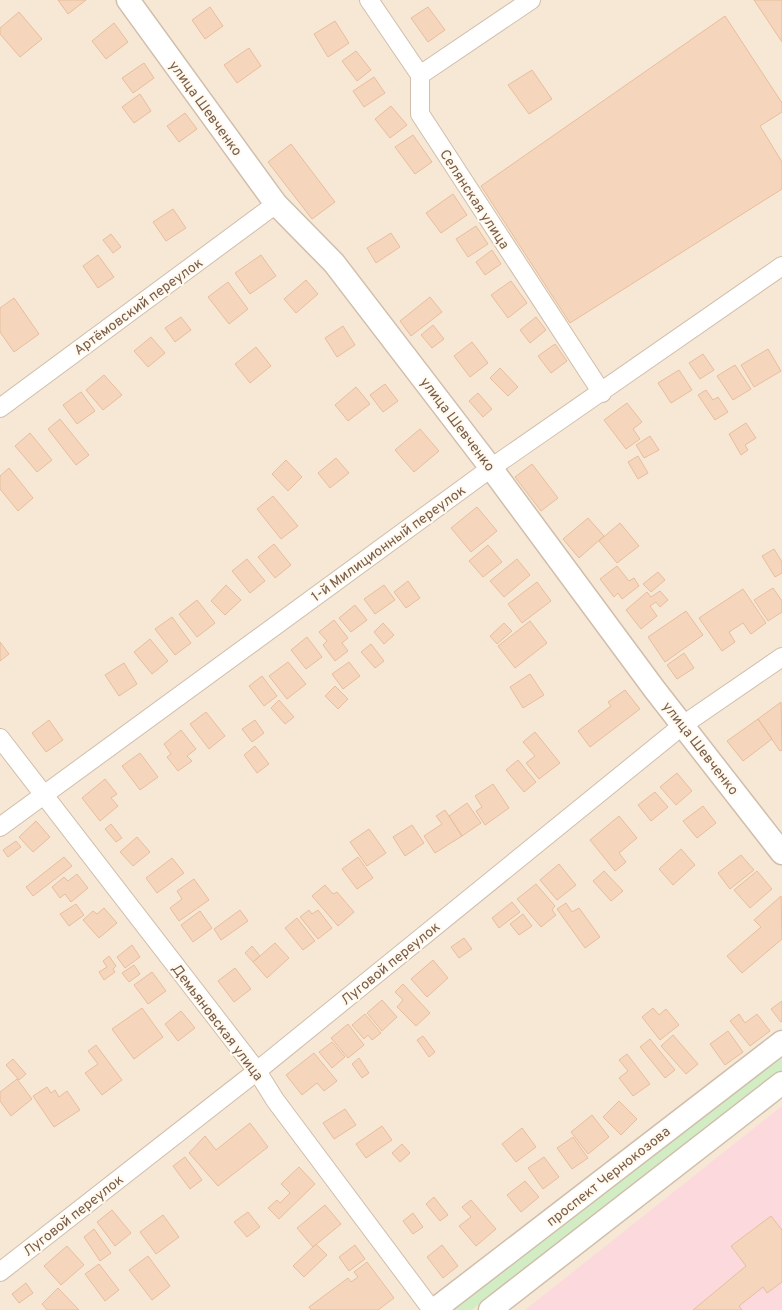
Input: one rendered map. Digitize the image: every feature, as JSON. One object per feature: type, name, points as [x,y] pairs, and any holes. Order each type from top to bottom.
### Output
[{"type":"street","name":"улица Шевченко","points":[[128,0],[276,204],[334,262],[683,725],[782,853]]},
{"type":"street","points":[[369,0],[420,75],[531,0]]},
{"type":"street","name":"Селянская улица","points":[[420,75],[420,114],[602,393]]},
{"type":"street","name":"Артёмовский переулок","points":[[0,408],[276,204]]},
{"type":"street","name":"1-й Милиционный переулок","points":[[0,827],[491,468],[602,393],[782,266]]},
{"type":"street","name":"Луговой переулок","points":[[0,1272],[257,1071],[683,725],[782,658]]},
{"type":"street","name":"Демьяновская улица","points":[[0,738],[257,1071],[275,1100],[433,1310]]},
{"type":"street","name":"проспект Чернокозова","points":[[433,1310],[782,1042]]},
{"type":"street","points":[[490,1310],[782,1083]]},
{"type":"shaded area","points":[[0,0],[782,0],[782,1310],[0,1310]]},
{"type":"shaded area","points":[[782,1106],[782,1310],[525,1310]]},
{"type":"green space","points":[[782,1050],[782,1071],[472,1310],[450,1310]]},
{"type":"building","points":[[58,0],[86,0],[68,14]]},
{"type":"building","points":[[754,0],[782,0],[782,42]]},
{"type":"building","points":[[210,7],[223,26],[205,39],[192,20]]},
{"type":"building","points":[[428,7],[445,30],[428,42],[411,18]]},
{"type":"building","points":[[19,12],[42,39],[20,57],[0,34],[0,28]]},
{"type":"building","points":[[725,16],[782,103],[782,112],[760,126],[782,162],[782,189],[570,323],[481,186]]},
{"type":"building","points":[[335,21],[349,43],[328,57],[314,34]]},
{"type":"building","points":[[114,23],[128,42],[106,59],[92,41]]},
{"type":"building","points":[[249,48],[261,66],[237,83],[224,65]]},
{"type":"building","points":[[356,51],[371,70],[357,81],[342,61]]},
{"type":"building","points":[[144,63],[154,78],[133,93],[122,78]]},
{"type":"building","points":[[532,70],[552,99],[529,114],[508,85]]},
{"type":"building","points":[[374,77],[385,93],[364,107],[353,91]]},
{"type":"building","points":[[140,94],[151,111],[134,123],[122,107]]},
{"type":"building","points":[[391,106],[407,125],[390,138],[375,119]]},
{"type":"building","points":[[185,113],[197,129],[179,142],[167,126]]},
{"type":"building","points":[[413,135],[432,162],[415,174],[395,147]]},
{"type":"building","points":[[291,144],[335,202],[312,219],[268,162]]},
{"type":"building","points":[[453,194],[467,215],[441,233],[426,213]]},
{"type":"building","points":[[173,209],[186,228],[166,241],[153,222]]},
{"type":"building","points":[[476,226],[488,244],[468,257],[456,239]]},
{"type":"building","points":[[391,233],[400,247],[376,263],[367,248]]},
{"type":"building","points":[[111,234],[121,247],[113,253],[103,240]]},
{"type":"building","points":[[492,250],[501,264],[485,275],[476,262]]},
{"type":"building","points":[[98,255],[114,277],[98,288],[83,266]]},
{"type":"building","points":[[261,255],[276,276],[250,294],[235,273]]},
{"type":"building","points":[[306,280],[318,294],[296,313],[284,299]]},
{"type":"building","points":[[511,281],[527,303],[508,318],[491,295]]},
{"type":"building","points":[[228,282],[248,309],[229,324],[208,297]]},
{"type":"building","points":[[430,297],[442,312],[411,336],[400,321]]},
{"type":"building","points":[[14,298],[39,334],[14,352],[0,332],[0,308]]},
{"type":"building","points":[[181,317],[191,330],[175,342],[165,328]]},
{"type":"building","points":[[536,317],[546,330],[530,343],[520,330]]},
{"type":"building","points":[[433,325],[444,339],[432,348],[421,335]]},
{"type":"building","points":[[343,326],[355,345],[337,357],[325,338]]},
{"type":"building","points":[[151,337],[165,353],[148,367],[134,351]]},
{"type":"building","points":[[472,342],[488,363],[470,377],[454,356]]},
{"type":"building","points":[[555,344],[567,361],[551,373],[538,356]]},
{"type":"building","points":[[256,347],[271,366],[250,383],[235,364]]},
{"type":"building","points":[[768,349],[781,371],[754,387],[741,365]]},
{"type":"building","points":[[703,354],[714,370],[700,379],[689,363]]},
{"type":"building","points":[[735,365],[751,389],[733,400],[717,376]]},
{"type":"building","points":[[500,368],[518,387],[508,396],[490,378]]},
{"type":"building","points":[[679,370],[692,390],[671,403],[658,383]]},
{"type":"building","points":[[104,375],[122,395],[103,410],[86,390]]},
{"type":"building","points":[[385,384],[398,401],[383,412],[370,395]]},
{"type":"building","points":[[356,387],[370,404],[348,421],[335,405]]},
{"type":"building","points":[[706,390],[713,400],[718,397],[728,412],[715,420],[698,395]]},
{"type":"building","points":[[81,392],[95,411],[77,424],[63,405]]},
{"type":"building","points":[[478,393],[492,409],[483,417],[469,401]]},
{"type":"building","points":[[627,403],[642,422],[633,429],[640,439],[626,449],[604,420]]},
{"type":"building","points":[[60,419],[89,455],[76,465],[48,429]]},
{"type":"building","points":[[746,423],[756,438],[745,445],[748,450],[741,455],[729,434]]},
{"type":"building","points":[[420,429],[439,451],[414,472],[395,450]]},
{"type":"building","points":[[30,433],[52,460],[37,472],[15,446]]},
{"type":"building","points":[[650,436],[659,450],[644,458],[636,445]]},
{"type":"building","points":[[638,456],[648,473],[638,479],[628,462]]},
{"type":"building","points":[[336,458],[349,473],[330,488],[318,473]]},
{"type":"building","points":[[286,460],[302,477],[288,491],[272,474]]},
{"type":"building","points":[[532,464],[558,498],[541,511],[515,477]]},
{"type":"building","points":[[9,468],[33,498],[18,511],[0,489],[0,476]]},
{"type":"building","points":[[273,496],[298,526],[281,539],[257,509]]},
{"type":"building","points":[[477,507],[497,531],[471,552],[451,528]]},
{"type":"building","points":[[588,518],[604,536],[579,558],[563,539]]},
{"type":"building","points":[[620,523],[639,546],[617,563],[599,541]]},
{"type":"building","points":[[274,544],[291,565],[275,578],[258,557]]},
{"type":"building","points":[[488,545],[502,562],[483,577],[469,561]]},
{"type":"building","points":[[774,549],[782,562],[782,573],[775,577],[762,556]]},
{"type":"building","points":[[247,559],[265,581],[250,593],[232,571]]},
{"type":"building","points":[[517,559],[530,575],[504,597],[490,581]]},
{"type":"building","points":[[617,566],[629,581],[634,578],[639,586],[622,599],[618,593],[614,597],[600,579]]},
{"type":"building","points":[[658,572],[665,580],[651,592],[643,584]]},
{"type":"building","points":[[408,581],[420,598],[406,608],[394,592]]},
{"type":"building","points":[[537,582],[551,601],[522,623],[508,604]]},
{"type":"building","points":[[226,585],[241,600],[225,615],[211,601]]},
{"type":"building","points":[[384,585],[395,600],[375,614],[364,599]]},
{"type":"building","points":[[773,588],[782,601],[782,612],[768,621],[754,600]]},
{"type":"building","points":[[743,589],[766,623],[751,634],[743,623],[729,632],[735,642],[722,651],[699,618]]},
{"type":"building","points":[[660,591],[668,600],[660,607],[656,602],[650,606],[657,616],[641,629],[626,610],[647,592],[651,597]]},
{"type":"building","points":[[197,600],[215,623],[197,637],[179,614]]},
{"type":"building","points":[[355,605],[367,620],[351,632],[339,618]]},
{"type":"building","points":[[686,611],[703,635],[665,662],[648,637]]},
{"type":"building","points":[[172,617],[191,643],[175,655],[155,629]]},
{"type":"building","points":[[334,620],[348,638],[342,643],[348,651],[335,661],[323,645],[327,641],[319,632]]},
{"type":"building","points":[[530,621],[547,643],[515,668],[498,646]]},
{"type":"building","points":[[383,623],[394,635],[384,644],[374,632]]},
{"type":"building","points":[[504,623],[512,631],[497,644],[490,636]]},
{"type":"building","points":[[307,637],[322,657],[306,669],[291,650]]},
{"type":"building","points":[[150,639],[168,661],[152,674],[134,652]]},
{"type":"building","points":[[0,642],[9,654],[0,661]]},
{"type":"building","points":[[371,644],[384,661],[375,668],[361,652]]},
{"type":"building","points":[[684,653],[694,668],[677,679],[667,665]]},
{"type":"building","points":[[288,662],[306,684],[287,699],[269,676]]},
{"type":"building","points":[[349,662],[360,676],[343,689],[332,674]]},
{"type":"building","points":[[124,663],[137,684],[119,696],[105,675]]},
{"type":"building","points":[[530,674],[544,695],[523,708],[510,687]]},
{"type":"building","points":[[262,676],[277,696],[264,706],[249,686]]},
{"type":"building","points":[[335,686],[348,699],[338,709],[325,696]]},
{"type":"building","points":[[625,690],[640,709],[590,747],[578,731],[611,706],[608,702]]},
{"type":"building","points":[[279,700],[294,717],[285,724],[271,708]]},
{"type":"building","points":[[781,702],[782,750],[780,751],[758,719]]},
{"type":"building","points":[[206,712],[225,736],[209,749],[190,724]]},
{"type":"building","points":[[758,719],[772,739],[743,761],[727,741]]},
{"type":"building","points":[[49,720],[63,740],[46,752],[32,733]]},
{"type":"building","points":[[255,720],[264,733],[252,742],[242,729]]},
{"type":"building","points":[[181,730],[196,749],[187,756],[192,761],[178,771],[167,757],[171,754],[164,744]]},
{"type":"building","points":[[535,732],[560,763],[539,779],[526,763],[535,756],[523,742]]},
{"type":"building","points":[[255,746],[269,764],[257,773],[244,755]]},
{"type":"building","points":[[140,753],[158,777],[140,790],[122,766]]},
{"type":"building","points":[[518,760],[536,782],[524,792],[506,770]]},
{"type":"building","points":[[677,773],[692,791],[676,805],[660,787]]},
{"type":"building","points":[[105,779],[117,794],[111,798],[118,806],[100,821],[82,798]]},
{"type":"building","points":[[493,784],[509,808],[485,825],[476,811],[482,807],[475,796]]},
{"type":"building","points":[[655,792],[668,807],[651,821],[638,805]]},
{"type":"building","points":[[467,803],[481,823],[462,836],[449,816]]},
{"type":"building","points":[[703,806],[716,823],[697,838],[683,821]]},
{"type":"building","points":[[445,810],[462,836],[435,853],[424,836],[442,824],[436,816]]},
{"type":"building","points":[[619,816],[637,838],[619,853],[626,862],[615,871],[590,840]]},
{"type":"building","points":[[36,821],[50,837],[33,852],[19,837]]},
{"type":"building","points":[[111,824],[122,838],[116,842],[105,829]]},
{"type":"building","points":[[412,825],[424,843],[405,856],[393,837]]},
{"type":"building","points":[[369,829],[386,853],[367,866],[350,842]]},
{"type":"building","points":[[137,837],[150,852],[133,866],[120,852]]},
{"type":"building","points":[[16,841],[21,847],[8,857],[3,850]]},
{"type":"building","points":[[681,849],[695,865],[673,885],[659,869]]},
{"type":"building","points":[[741,855],[754,870],[730,889],[718,873]]},
{"type":"building","points":[[64,857],[72,866],[33,896],[26,887]]},
{"type":"building","points":[[358,857],[373,878],[357,889],[342,869]]},
{"type":"building","points":[[172,858],[184,873],[157,893],[146,878]]},
{"type":"building","points":[[559,864],[576,885],[557,900],[540,880]]},
{"type":"building","points":[[604,871],[623,891],[611,901],[593,881]]},
{"type":"building","points":[[757,871],[772,889],[750,908],[734,890]]},
{"type":"building","points":[[77,874],[88,888],[71,902],[65,894],[60,898],[52,887],[64,877],[68,881]]},
{"type":"building","points":[[194,879],[209,900],[179,921],[170,908],[182,899],[177,891]]},
{"type":"building","points":[[536,884],[555,906],[552,910],[556,915],[541,927],[517,899]]},
{"type":"building","points":[[325,885],[333,894],[337,892],[354,912],[338,926],[312,896]]},
{"type":"building","points":[[781,896],[782,939],[742,973],[727,956],[761,927],[754,920]]},
{"type":"building","points":[[512,902],[520,912],[499,928],[492,918]]},
{"type":"building","points":[[566,903],[572,912],[579,908],[600,937],[585,948],[557,909]]},
{"type":"building","points":[[76,904],[84,915],[69,926],[60,914]]},
{"type":"building","points":[[104,908],[117,923],[99,938],[83,920],[93,911],[97,914]]},
{"type":"building","points":[[240,910],[248,921],[221,940],[214,929]]},
{"type":"building","points":[[309,910],[312,914],[318,910],[332,928],[318,939],[300,917]]},
{"type":"building","points":[[200,911],[212,928],[193,942],[181,925]]},
{"type":"building","points":[[523,914],[532,926],[519,935],[510,924]]},
{"type":"building","points":[[297,918],[315,941],[303,950],[285,928]]},
{"type":"building","points":[[464,938],[472,949],[459,958],[451,947]]},
{"type":"building","points":[[275,943],[289,958],[267,978],[253,962]]},
{"type":"building","points":[[132,945],[140,957],[125,968],[117,957]]},
{"type":"building","points":[[252,946],[260,956],[253,962],[245,953]]},
{"type":"building","points":[[109,956],[116,966],[113,969],[115,972],[104,980],[99,972],[107,967],[103,961]]},
{"type":"building","points":[[433,960],[448,978],[427,997],[411,979]]},
{"type":"building","points":[[134,965],[140,974],[129,982],[122,973]]},
{"type":"building","points":[[235,968],[251,989],[234,1002],[218,981]]},
{"type":"building","points":[[152,972],[166,991],[148,1004],[134,985]]},
{"type":"building","points":[[403,984],[430,1013],[416,1026],[397,1007],[403,1000],[395,992]]},
{"type":"building","points":[[382,1000],[397,1017],[382,1031],[367,1013]]},
{"type":"building","points":[[782,1001],[782,1021],[781,1022],[771,1009]]},
{"type":"building","points":[[142,1008],[163,1037],[134,1059],[112,1029]]},
{"type":"building","points":[[653,1008],[659,1015],[666,1009],[679,1025],[660,1040],[642,1017]]},
{"type":"building","points":[[181,1011],[195,1028],[178,1041],[165,1024]]},
{"type":"building","points":[[365,1014],[381,1033],[372,1040],[368,1035],[364,1039],[352,1025]]},
{"type":"building","points":[[739,1014],[745,1023],[757,1014],[770,1031],[750,1046],[730,1021]]},
{"type":"building","points":[[348,1024],[364,1045],[348,1058],[331,1038]]},
{"type":"building","points":[[728,1031],[743,1052],[725,1065],[710,1044]]},
{"type":"building","points":[[673,1035],[698,1064],[686,1074],[661,1046]]},
{"type":"building","points":[[423,1036],[435,1052],[429,1057],[417,1040]]},
{"type":"building","points":[[650,1039],[675,1070],[665,1078],[640,1047]]},
{"type":"building","points":[[332,1042],[345,1057],[332,1068],[319,1052]]},
{"type":"building","points":[[96,1045],[122,1080],[102,1095],[85,1073],[98,1064],[88,1051]]},
{"type":"building","points":[[314,1053],[337,1081],[324,1091],[317,1083],[302,1095],[286,1075]]},
{"type":"building","points":[[627,1054],[650,1084],[633,1096],[619,1078],[628,1071],[619,1060]]},
{"type":"building","points":[[359,1058],[369,1073],[362,1078],[352,1064]]},
{"type":"building","points":[[13,1059],[26,1074],[19,1080],[6,1065]]},
{"type":"building","points":[[17,1079],[32,1099],[11,1116],[0,1101],[0,1092]]},
{"type":"building","points":[[47,1087],[51,1093],[55,1090],[59,1097],[67,1091],[80,1110],[54,1127],[33,1096]]},
{"type":"building","points":[[619,1101],[637,1119],[621,1135],[603,1117]]},
{"type":"building","points":[[345,1109],[356,1125],[334,1139],[323,1123]]},
{"type":"building","points":[[592,1115],[609,1137],[588,1154],[571,1132]]},
{"type":"building","points":[[250,1123],[268,1147],[218,1186],[189,1153],[205,1136],[216,1150]]},
{"type":"building","points":[[382,1126],[392,1140],[366,1158],[356,1144]]},
{"type":"building","points":[[522,1128],[536,1147],[516,1162],[502,1144]]},
{"type":"building","points":[[573,1137],[588,1158],[572,1169],[557,1148]]},
{"type":"building","points":[[402,1144],[410,1153],[400,1162],[392,1153]]},
{"type":"building","points":[[185,1157],[202,1180],[190,1189],[173,1166]]},
{"type":"building","points":[[544,1157],[559,1177],[543,1189],[528,1168]]},
{"type":"building","points":[[299,1167],[315,1184],[279,1219],[268,1208],[277,1200],[280,1203],[290,1193],[281,1184]]},
{"type":"building","points":[[525,1181],[539,1197],[521,1212],[507,1195]]},
{"type":"building","points":[[434,1197],[448,1215],[440,1221],[426,1204]]},
{"type":"building","points":[[471,1200],[496,1229],[476,1246],[459,1226],[471,1217],[462,1207]]},
{"type":"building","points":[[325,1205],[341,1224],[313,1247],[297,1228]]},
{"type":"building","points":[[112,1210],[131,1233],[115,1246],[97,1222]]},
{"type":"building","points":[[248,1212],[260,1227],[247,1237],[234,1222]]},
{"type":"building","points":[[413,1213],[423,1227],[413,1234],[403,1221]]},
{"type":"building","points":[[163,1215],[179,1237],[156,1254],[140,1232]]},
{"type":"building","points":[[771,1216],[782,1230],[782,1282],[767,1293],[763,1287],[739,1306],[742,1310],[693,1310],[746,1266],[731,1246]]},
{"type":"building","points":[[94,1229],[111,1253],[100,1261],[84,1237]]},
{"type":"building","points":[[316,1244],[327,1255],[304,1277],[293,1266]]},
{"type":"building","points":[[355,1245],[365,1259],[349,1271],[339,1257]]},
{"type":"building","points":[[442,1245],[458,1266],[443,1278],[427,1257]]},
{"type":"building","points":[[67,1246],[84,1265],[61,1285],[44,1266]]},
{"type":"building","points":[[148,1256],[170,1286],[152,1300],[129,1270]]},
{"type":"building","points":[[367,1262],[394,1298],[378,1310],[311,1310],[309,1307],[348,1278],[351,1282],[358,1277],[354,1272]]},
{"type":"building","points":[[99,1264],[119,1290],[105,1301],[85,1274]]},
{"type":"building","points":[[26,1283],[33,1293],[19,1303],[12,1294]]},
{"type":"building","points":[[58,1288],[79,1310],[47,1310],[42,1304]]}]
